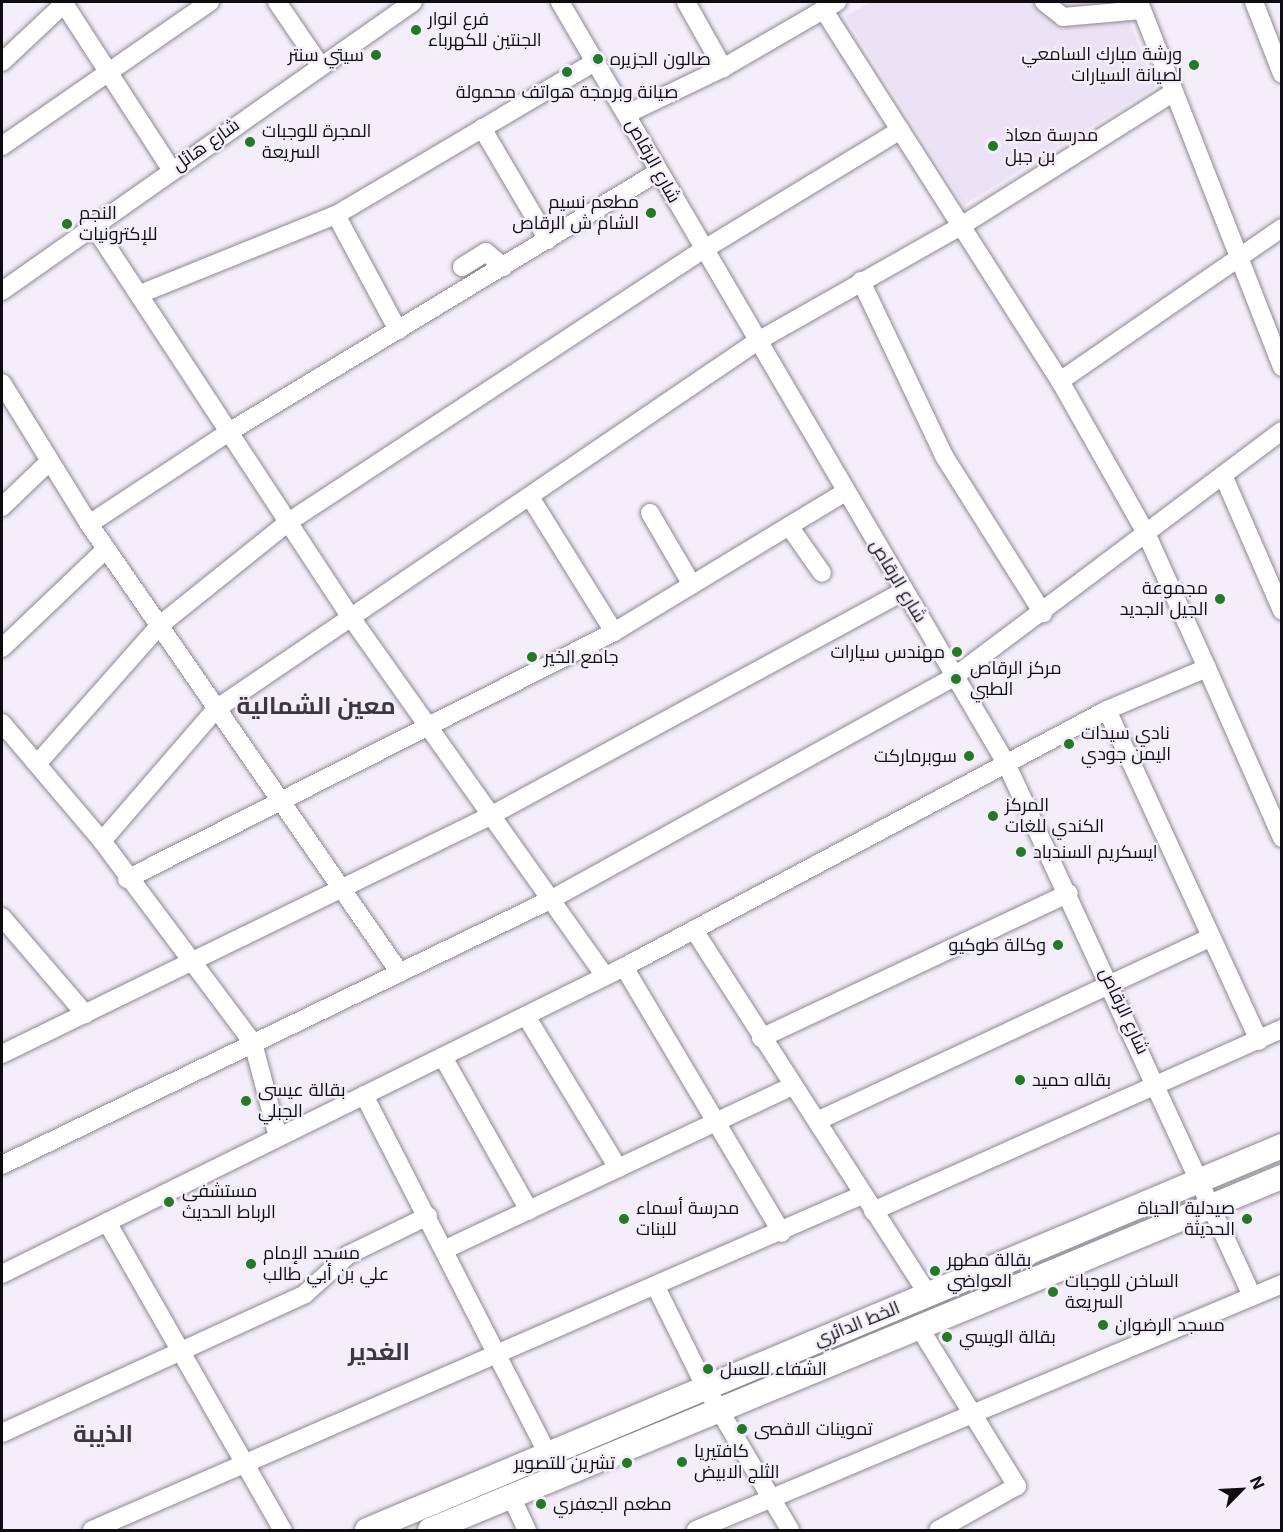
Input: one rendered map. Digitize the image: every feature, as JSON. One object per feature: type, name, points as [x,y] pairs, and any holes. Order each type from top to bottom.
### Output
[{"type":"main road","name":"الخط الدائري","points":[[367,1530],[705,1386],[928,1296],[1281,1146]]},
{"type":"main road","name":"الخط الدائري","points":[[430,1530],[1281,1177]]},
{"type":"street","points":[[2,62],[64,2],[171,170]]},
{"type":"street","points":[[2,146],[110,74],[210,2]]},
{"type":"street","points":[[277,2],[320,64]]},
{"type":"street","name":"شارع هائل","points":[[2,291],[320,64],[413,2]]},
{"type":"street","name":"شارع الرقاص","points":[[560,2],[627,114],[756,342],[1006,763],[1159,1086],[1252,1296]]},
{"type":"street","points":[[686,2],[723,68]]},
{"type":"street","points":[[1044,2],[1063,17],[1140,6],[1172,93],[1238,254],[1281,367]]},
{"type":"street","points":[[1254,2],[1281,74]]},
{"type":"street","points":[[1266,2],[1281,42]]},
{"type":"street","points":[[627,114],[723,68],[830,5],[900,130],[1060,381],[1146,533],[1281,838]]},
{"type":"street","points":[[140,294],[336,215],[595,62]]},
{"type":"street","points":[[102,841],[216,709],[756,342],[961,226],[1172,93]]},
{"type":"street","points":[[482,128],[548,240]]},
{"type":"street","points":[[37,764],[160,625],[290,521],[703,250],[900,130]]},
{"type":"street","points":[[89,524],[229,432],[658,172]]},
{"type":"street","points":[[336,215],[398,330]]},
{"type":"street","points":[[93,225],[290,521],[350,616],[488,817],[605,976]]},
{"type":"street","points":[[1060,381],[1238,254],[1281,228]]},
{"type":"street","points":[[462,267],[486,252],[502,267]]},
{"type":"street","points":[[861,281],[944,456],[1043,614]]},
{"type":"street","points":[[2,383],[89,524],[160,625],[337,888],[400,973]]},
{"type":"street","points":[[2,1165],[550,900],[954,677],[1043,614],[1281,430]]},
{"type":"street","points":[[2,507],[50,461]]},
{"type":"street","points":[[1223,475],[1281,611]]},
{"type":"street","points":[[127,879],[614,632],[845,492]]},
{"type":"street","points":[[530,497],[614,632]]},
{"type":"street","points":[[650,513],[692,585]]},
{"type":"street","points":[[789,526],[822,573]]},
{"type":"street","points":[[2,648],[106,549]]},
{"type":"street","points":[[2,1054],[337,888],[488,817],[904,591]]},
{"type":"street","points":[[2,1274],[624,967],[1107,710],[1207,668]]},
{"type":"street","points":[[1107,710],[1209,938],[1259,1041]]},
{"type":"street","points":[[2,723],[102,841],[127,879],[253,1043],[278,1137]]},
{"type":"street","points":[[761,1038],[1069,893]]},
{"type":"street","points":[[2,917],[85,1014]]},
{"type":"street","points":[[694,930],[928,1296]]},
{"type":"street","points":[[818,1121],[1209,938]]},
{"type":"street","points":[[624,967],[782,1233]]},
{"type":"street","points":[[526,1016],[618,1168]]},
{"type":"street","points":[[873,1211],[1159,1086],[1281,1029]]},
{"type":"street","points":[[443,1057],[529,1210]]},
{"type":"street","points":[[446,1249],[792,1086]]},
{"type":"street","points":[[364,1095],[501,1354],[548,1454]]},
{"type":"street","points":[[92,1530],[247,1467],[782,1233],[862,1195]]},
{"type":"street","points":[[2,1433],[305,1294],[348,1255],[428,1215]]},
{"type":"street","points":[[106,1222],[183,1351],[283,1530]]},
{"type":"street","points":[[696,1530],[771,1500],[973,1410],[1281,1284]]},
{"type":"street","points":[[656,1287],[718,1410],[790,1530]]},
{"type":"street","points":[[919,1327],[973,1410],[1017,1486],[938,1530]]},
{"type":"street","points":[[511,1496],[528,1530]]},
{"type":"shaded area","name":"مدرسة معاذ بن جبل","points":[[871,2],[1122,2],[1155,87],[964,205],[845,16]]},
{"type":"place","name":"فرع انوار الجنتين للكهرباء","points":[[416,30]]},
{"type":"place","name":"سيتي سنتر","points":[[376,55]]},
{"type":"place","name":"صالون الجزيره","points":[[598,59]]},
{"type":"place","name":"ورشة مبارك السامعي لصيانة السيارات","points":[[1194,65]]},
{"type":"place","name":"صيانة وبرمجة هواتف محمولة","points":[[567,72]]},
{"type":"place","name":"المجرة للوجبات السريعة","points":[[250,142]]},
{"type":"place","name":"مدرسة معاذ بن جبل","points":[[993,146]]},
{"type":"place","name":"مطعم نسيم الشام ش الرقاص","points":[[651,213]]},
{"type":"place","name":"النجم للإكترونيات","points":[[67,224]]},
{"type":"place","name":"مجموعة الجيل الجديد","points":[[1220,599]]},
{"type":"place","name":"مهندس سيارات","points":[[957,652]]},
{"type":"place","name":"جامع الخير","points":[[532,657]]},
{"type":"place","name":"مركز الرقاص الطبي","points":[[956,679]]},
{"type":"place","name":"نادي سيدات اليمن جودي","points":[[1069,744]]},
{"type":"place","name":"سوبرماركت","points":[[969,756]]},
{"type":"place","name":"المركز الكندي للغات","points":[[993,816]]},
{"type":"place","name":"ايسكريم السندباد","points":[[1021,852]]},
{"type":"place","name":"وكالة طوكيو","points":[[1058,945]]},
{"type":"place","name":"بقاله حميد","points":[[1020,1080]]},
{"type":"place","name":"بقالة عيسى الجبلي","points":[[246,1101]]},
{"type":"place","name":"مستشفى الرباط الحديث","points":[[169,1202]]},
{"type":"place","name":"مدرسة أسماء للبنات","points":[[624,1219]]},
{"type":"place","name":"صيدلية الحياة الحديثة","points":[[1247,1219]]},
{"type":"place","name":"مسجد الإمام علي بن أبي طالب","points":[[251,1264]]},
{"type":"place","name":"بقالة مطهر العواضي","points":[[935,1271]]},
{"type":"place","name":"الساخن للوجبات السريعة","points":[[1053,1292]]},
{"type":"place","name":"مسجد الرضوان","points":[[1103,1325]]},
{"type":"place","name":"بقالة الويسي","points":[[947,1337]]},
{"type":"place","name":"الشفاء للعسل","points":[[708,1369]]},
{"type":"place","name":"تموينات الاقصى","points":[[742,1429]]},
{"type":"place","name":"كافتيريا الثلج الابيض","points":[[682,1462]]},
{"type":"place","name":"تشرين للتصوير","points":[[627,1463]]},
{"type":"place","name":"مطعم الجعفري","points":[[541,1504]]},
{"type":"district","name":"معين الشمالية","points":[[316,706]]},
{"type":"district","name":"الغدير","points":[[379,1352]]},
{"type":"district","name":"الذيبة","points":[[103,1434]]}]
